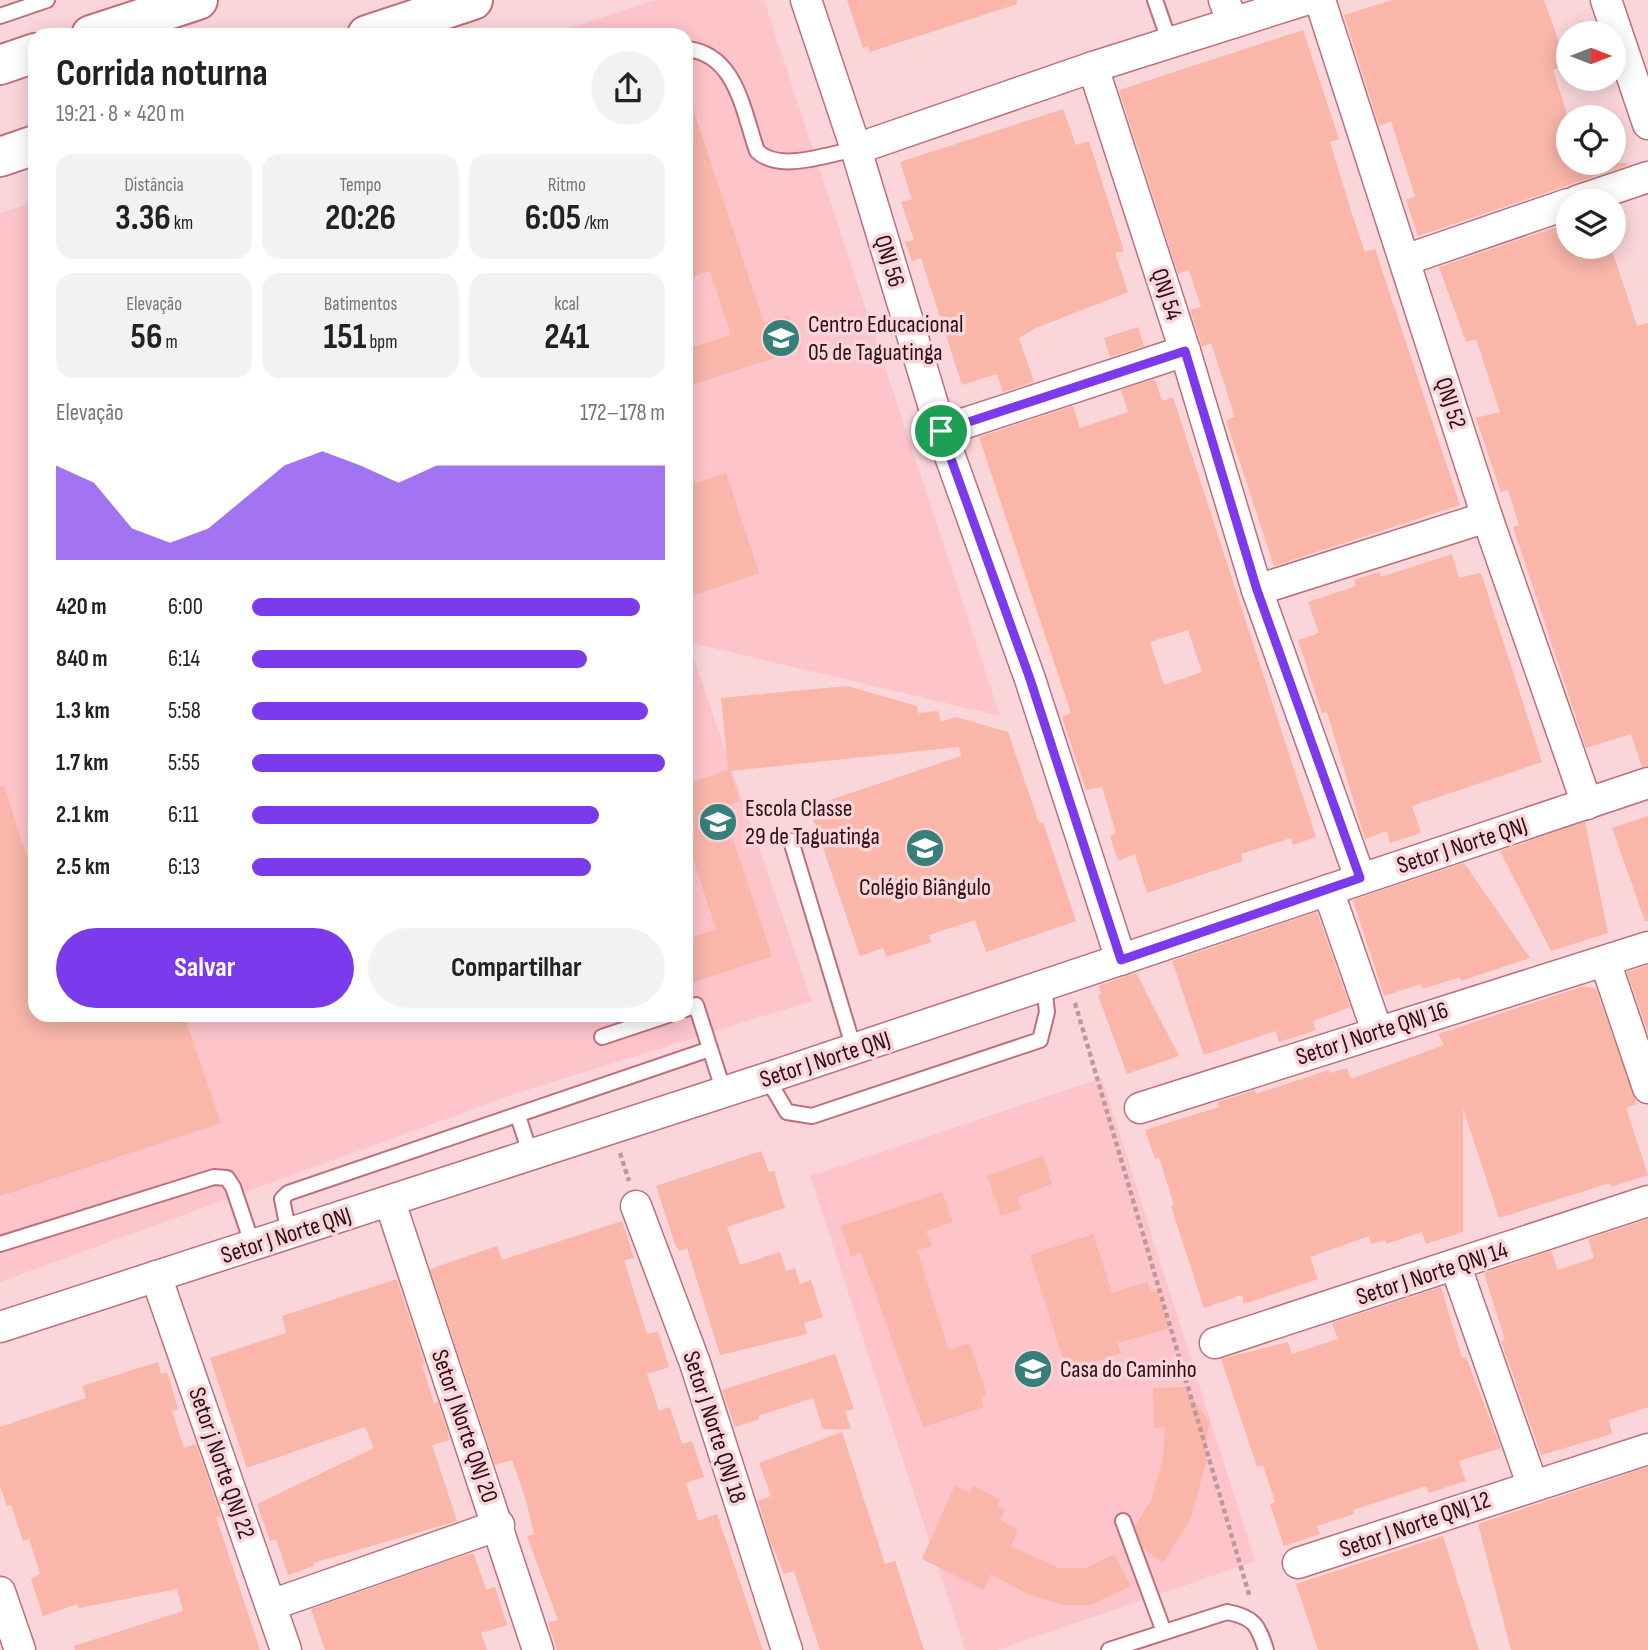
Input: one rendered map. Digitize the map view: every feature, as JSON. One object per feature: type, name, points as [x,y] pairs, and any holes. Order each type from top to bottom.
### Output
[{"type":"main road","points":[[112,28],[198,0]]},
{"type":"main road","points":[[389,28],[473,0]]},
{"type":"main road","points":[[0,65],[28,55]]},
{"type":"main road","points":[[0,157],[28,147]]},
{"type":"street","name":"QNJ 56","points":[[806,0],[856,149],[941,431],[1030,679],[1121,960]]},
{"type":"street","points":[[856,149],[1170,43],[1229,12],[1305,0]]},
{"type":"street","name":"QNJ 52","points":[[1321,0],[1487,516],[1587,804]]},
{"type":"street","points":[[1606,0],[1648,124]]},
{"type":"street","name":"QNJ 54","points":[[1093,67],[1185,351],[1257,590],[1360,878]]},
{"type":"street","points":[[1612,189],[1648,177]]},
{"type":"street","points":[[1405,260],[1556,208]]},
{"type":"street","points":[[941,431],[1185,351]]},
{"type":"street","points":[[1257,590],[1487,516]]},
{"type":"street","name":"Setor J Norte QNJ","points":[[0,1327],[767,1078],[1648,783]]},
{"type":"street","points":[[1328,890],[1377,1031]]},
{"type":"street","name":"Setor J Norte QNJ 16","points":[[1140,1108],[1648,947]]},
{"type":"street","points":[[1605,961],[1645,1078]]},
{"type":"street","name":"Setor J Norte QNJ 20","points":[[390,1202],[499,1525],[538,1650]]},
{"type":"street","name":"Setor J Norte QNJ 14","points":[[1215,1343],[1456,1267],[1648,1202]]},
{"type":"street","name":"Setor J Norte QNJ 18","points":[[636,1206],[695,1363],[788,1650]]},
{"type":"street","points":[[1456,1267],[1532,1484]]},
{"type":"street","name":"Setor j Norte QNJ 22","points":[[156,1276],[286,1650]]},
{"type":"street","name":"Setor J Norte QNJ 12","points":[[1298,1563],[1532,1484],[1648,1449]]},
{"type":"street","points":[[271,1605],[499,1525]]},
{"type":"street","points":[[0,1592],[20,1650]]},
{"type":"lane","points":[[0,16],[47,0]]},
{"type":"lane","points":[[1155,0],[1170,43]]},
{"type":"lane","points":[[693,51],[712,56],[727,69],[757,151],[763,157],[782,162],[856,149]]},
{"type":"lane","points":[[791,841],[854,1049]]},
{"type":"lane","points":[[767,1078],[788,1112],[812,1116],[1040,1040],[1056,982]]},
{"type":"lane","points":[[693,1006],[696,1005],[724,1092]]},
{"type":"lane","points":[[602,1037],[647,1022]]},
{"type":"lane","points":[[289,1234],[282,1199],[288,1193],[710,1049]]},
{"type":"lane","points":[[518,1116],[530,1156]]},
{"type":"lane","points":[[0,1244],[214,1177],[227,1178],[233,1187],[253,1246]]},
{"type":"lane","points":[[1123,1521],[1164,1632]]},
{"type":"lane","points":[[1109,1650],[1227,1612],[1245,1615],[1255,1624],[1264,1644]]},
{"type":"path","points":[[1056,982],[1264,1644]]},
{"type":"path","points":[[612,1128],[636,1206]]},
{"type":"shaded area","points":[[655,0],[764,0],[1000,716],[693,643],[693,28],[569,28]]},
{"type":"shaded area","points":[[28,204],[28,1022],[693,1022],[693,656],[812,1001],[514,1094],[0,1282],[0,213]]},
{"type":"shaded area","name":"Casa do Caminho","points":[[1102,1078],[1255,1561],[997,1650],[965,1650],[810,1176]]},
{"type":"building","points":[[847,0],[1017,0],[1017,4],[870,52],[868,46],[863,48]]},
{"type":"building","points":[[1392,0],[1544,0],[1556,34],[1556,69],[1553,70],[1556,91],[1560,91],[1564,105],[1556,105],[1556,175],[1598,175],[1418,236],[1406,200],[1415,196],[1391,121],[1379,126],[1344,15]]},
{"type":"building","points":[[1303,30],[1339,139],[1330,142],[1353,217],[1365,252],[1375,249],[1460,505],[1274,566],[1226,420],[1235,417],[1211,343],[1202,347],[1190,310],[1201,307],[1189,270],[1178,274],[1119,90]]},
{"type":"building","points":[[693,108],[764,323],[789,315],[801,349],[693,385],[693,347],[731,335],[710,271],[693,277]]},
{"type":"building","points":[[1063,109],[1076,145],[1089,141],[1124,251],[1115,253],[1128,292],[1036,328],[1019,338],[1034,382],[1003,392],[997,374],[962,385],[921,258],[912,261],[905,242],[914,240],[901,202],[912,199],[900,162]]},
{"type":"building","points":[[1556,227],[1556,259],[1615,259],[1637,326],[1648,323],[1648,766],[1642,767],[1631,734],[1586,748],[1513,527],[1519,525],[1508,490],[1501,492],[1476,418],[1500,412],[1476,339],[1466,342],[1439,267]]},
{"type":"building","points":[[1138,327],[1144,346],[1110,357],[1104,338]]},
{"type":"building","points":[[1155,379],[1162,401],[1173,397],[1316,837],[1293,845],[1291,838],[1241,854],[1243,861],[1147,893],[1135,854],[1118,861],[1110,836],[1116,833],[1102,787],[1086,790],[1062,717],[1071,713],[979,437],[1073,406],[1080,428],[1128,412],[1121,390]],"holes":[[[1188,630],[1202,672],[1164,685],[1150,642]]]},
{"type":"building","points":[[726,473],[759,573],[693,596],[693,484]]},
{"type":"building","points":[[1452,554],[1459,578],[1480,573],[1483,579],[1542,762],[1412,806],[1421,833],[1390,843],[1387,831],[1365,839],[1327,712],[1322,713],[1298,640],[1319,633],[1308,602],[1356,586],[1354,580],[1379,572],[1381,577]]},
{"type":"building","points":[[847,686],[917,706],[918,713],[938,711],[941,722],[956,717],[1008,732],[1039,823],[1043,822],[1076,921],[986,952],[975,920],[929,935],[931,942],[886,957],[883,948],[860,956],[809,807],[961,756],[959,747],[730,771],[740,801],[722,807],[772,956],[693,983],[693,937],[716,929],[693,858],[693,782],[728,770],[721,698]]},
{"type":"building","points":[[4,786],[28,857],[28,1022],[186,1022],[221,1123],[0,1196],[0,787]]},
{"type":"building","points":[[1648,816],[1648,921],[1645,921],[1612,828]]},
{"type":"building","points":[[1585,822],[1608,933],[1551,951],[1500,851]]},
{"type":"building","points":[[1464,863],[1530,958],[1461,981],[1460,977],[1423,989],[1421,984],[1384,996],[1353,900]]},
{"type":"building","points":[[1317,912],[1350,1007],[1313,1021],[1316,1030],[1279,1042],[1276,1031],[1204,1055],[1172,961]]},
{"type":"building","points":[[1648,965],[1648,1033],[1627,972]]},
{"type":"building","points":[[1136,973],[1179,1056],[1127,1074],[1098,995],[1102,994],[1098,986]]},
{"type":"building","points":[[1584,986],[1596,989],[1635,1099],[1636,1104],[1626,1108],[1648,1175],[1611,1187],[1610,1183],[1499,1218],[1463,1108],[1463,1232],[1426,1244],[1422,1232],[1386,1244],[1385,1240],[1371,1244],[1369,1236],[1310,1257],[1318,1279],[1244,1304],[1242,1295],[1204,1308],[1171,1206],[1174,1205],[1159,1157],[1155,1159],[1145,1130],[1219,1107],[1218,1102],[1255,1090],[1256,1094],[1329,1070],[1330,1073],[1347,1068],[1351,1079],[1444,1045],[1438,1034]]},
{"type":"building","points":[[761,1151],[769,1172],[774,1171],[785,1208],[727,1227],[740,1265],[780,1252],[786,1271],[795,1268],[800,1284],[811,1280],[823,1317],[804,1323],[807,1334],[720,1355],[687,1248],[679,1251],[675,1244],[656,1186]]},
{"type":"building","points":[[1043,1156],[1052,1184],[1017,1197],[1021,1209],[1001,1216],[987,1176]]},
{"type":"building","points":[[942,1192],[953,1222],[926,1231],[932,1246],[917,1250],[949,1350],[969,1343],[987,1395],[981,1397],[984,1407],[923,1427],[861,1253],[851,1256],[841,1226]]},
{"type":"building","points":[[1648,1219],[1648,1407],[1609,1420],[1612,1434],[1541,1455],[1501,1341],[1505,1340],[1484,1273],[1551,1251],[1558,1270],[1594,1258],[1588,1239]]},
{"type":"building","points":[[622,1221],[634,1258],[624,1260],[647,1334],[658,1331],[669,1367],[647,1374],[659,1411],[670,1407],[682,1444],[692,1441],[704,1477],[686,1483],[698,1521],[717,1514],[763,1650],[557,1650],[548,1622],[558,1620],[527,1536],[534,1534],[525,1497],[512,1460],[495,1465],[430,1269],[497,1246],[502,1260]]},
{"type":"building","points":[[1093,1234],[1112,1293],[1147,1282],[1151,1292],[1157,1290],[1170,1328],[1117,1343],[1121,1353],[1067,1371],[1030,1255]]},
{"type":"building","points":[[397,1280],[425,1364],[422,1365],[434,1403],[438,1402],[450,1440],[432,1445],[457,1521],[313,1563],[314,1566],[288,1575],[276,1539],[270,1541],[257,1504],[374,1448],[365,1427],[247,1468],[210,1358],[286,1333],[282,1316]]},
{"type":"building","points":[[1441,1287],[1462,1358],[1466,1357],[1501,1448],[1459,1461],[1466,1481],[1429,1493],[1426,1486],[1353,1510],[1354,1514],[1317,1526],[1320,1534],[1284,1546],[1270,1504],[1275,1502],[1263,1465],[1257,1467],[1221,1359],[1288,1342],[1292,1354],[1338,1339],[1332,1323]]},
{"type":"building","points":[[835,1354],[854,1409],[845,1411],[851,1429],[823,1429],[813,1398],[758,1416],[759,1419],[735,1427],[722,1390]]},
{"type":"building","points":[[158,1362],[161,1374],[167,1372],[178,1409],[172,1411],[184,1448],[196,1444],[221,1516],[216,1517],[260,1650],[75,1650],[74,1646],[183,1611],[177,1589],[79,1608],[77,1604],[43,1616],[31,1579],[40,1574],[29,1539],[23,1541],[11,1505],[7,1506],[0,1486],[0,1427],[86,1398],[82,1386]]},
{"type":"building","points":[[1185,1387],[1209,1422],[1207,1459],[1190,1520],[1163,1563],[1143,1548],[1135,1526],[1151,1501],[1163,1458],[1165,1427],[1154,1428],[1153,1388]]},
{"type":"building","points":[[842,1432],[885,1564],[895,1561],[924,1650],[820,1650],[794,1571],[784,1574],[769,1538],[758,1501],[771,1496],[759,1463]]},
{"type":"building","points":[[1648,1467],[1648,1650],[1511,1650],[1478,1524]]},
{"type":"building","points":[[955,1485],[969,1493],[973,1486],[1000,1499],[997,1506],[1005,1510],[1001,1520],[1018,1530],[1011,1546],[1059,1568],[1086,1568],[1114,1554],[1131,1586],[1090,1605],[1064,1605],[1030,1595],[991,1574],[984,1590],[922,1559]]},
{"type":"building","points":[[1443,1536],[1479,1650],[1318,1650],[1296,1584]]},
{"type":"building","points":[[474,1554],[486,1590],[495,1587],[507,1625],[481,1633],[487,1650],[325,1650],[311,1609]]},
{"type":"place","name":"Centro Educacional 05 de Taguatinga","points":[[781,338]]},
{"type":"place","name":"Escola Classe 29 de Taguatinga","points":[[718,822]]},
{"type":"place","name":"Colégio Biângulo","points":[[925,848]]},
{"type":"place","name":"Casa do Caminho","points":[[1033,1369]]},
{"type":"route","points":[[1185,351],[1257,590],[1360,878],[1121,960],[1030,679],[941,431],[1185,351]]}]
